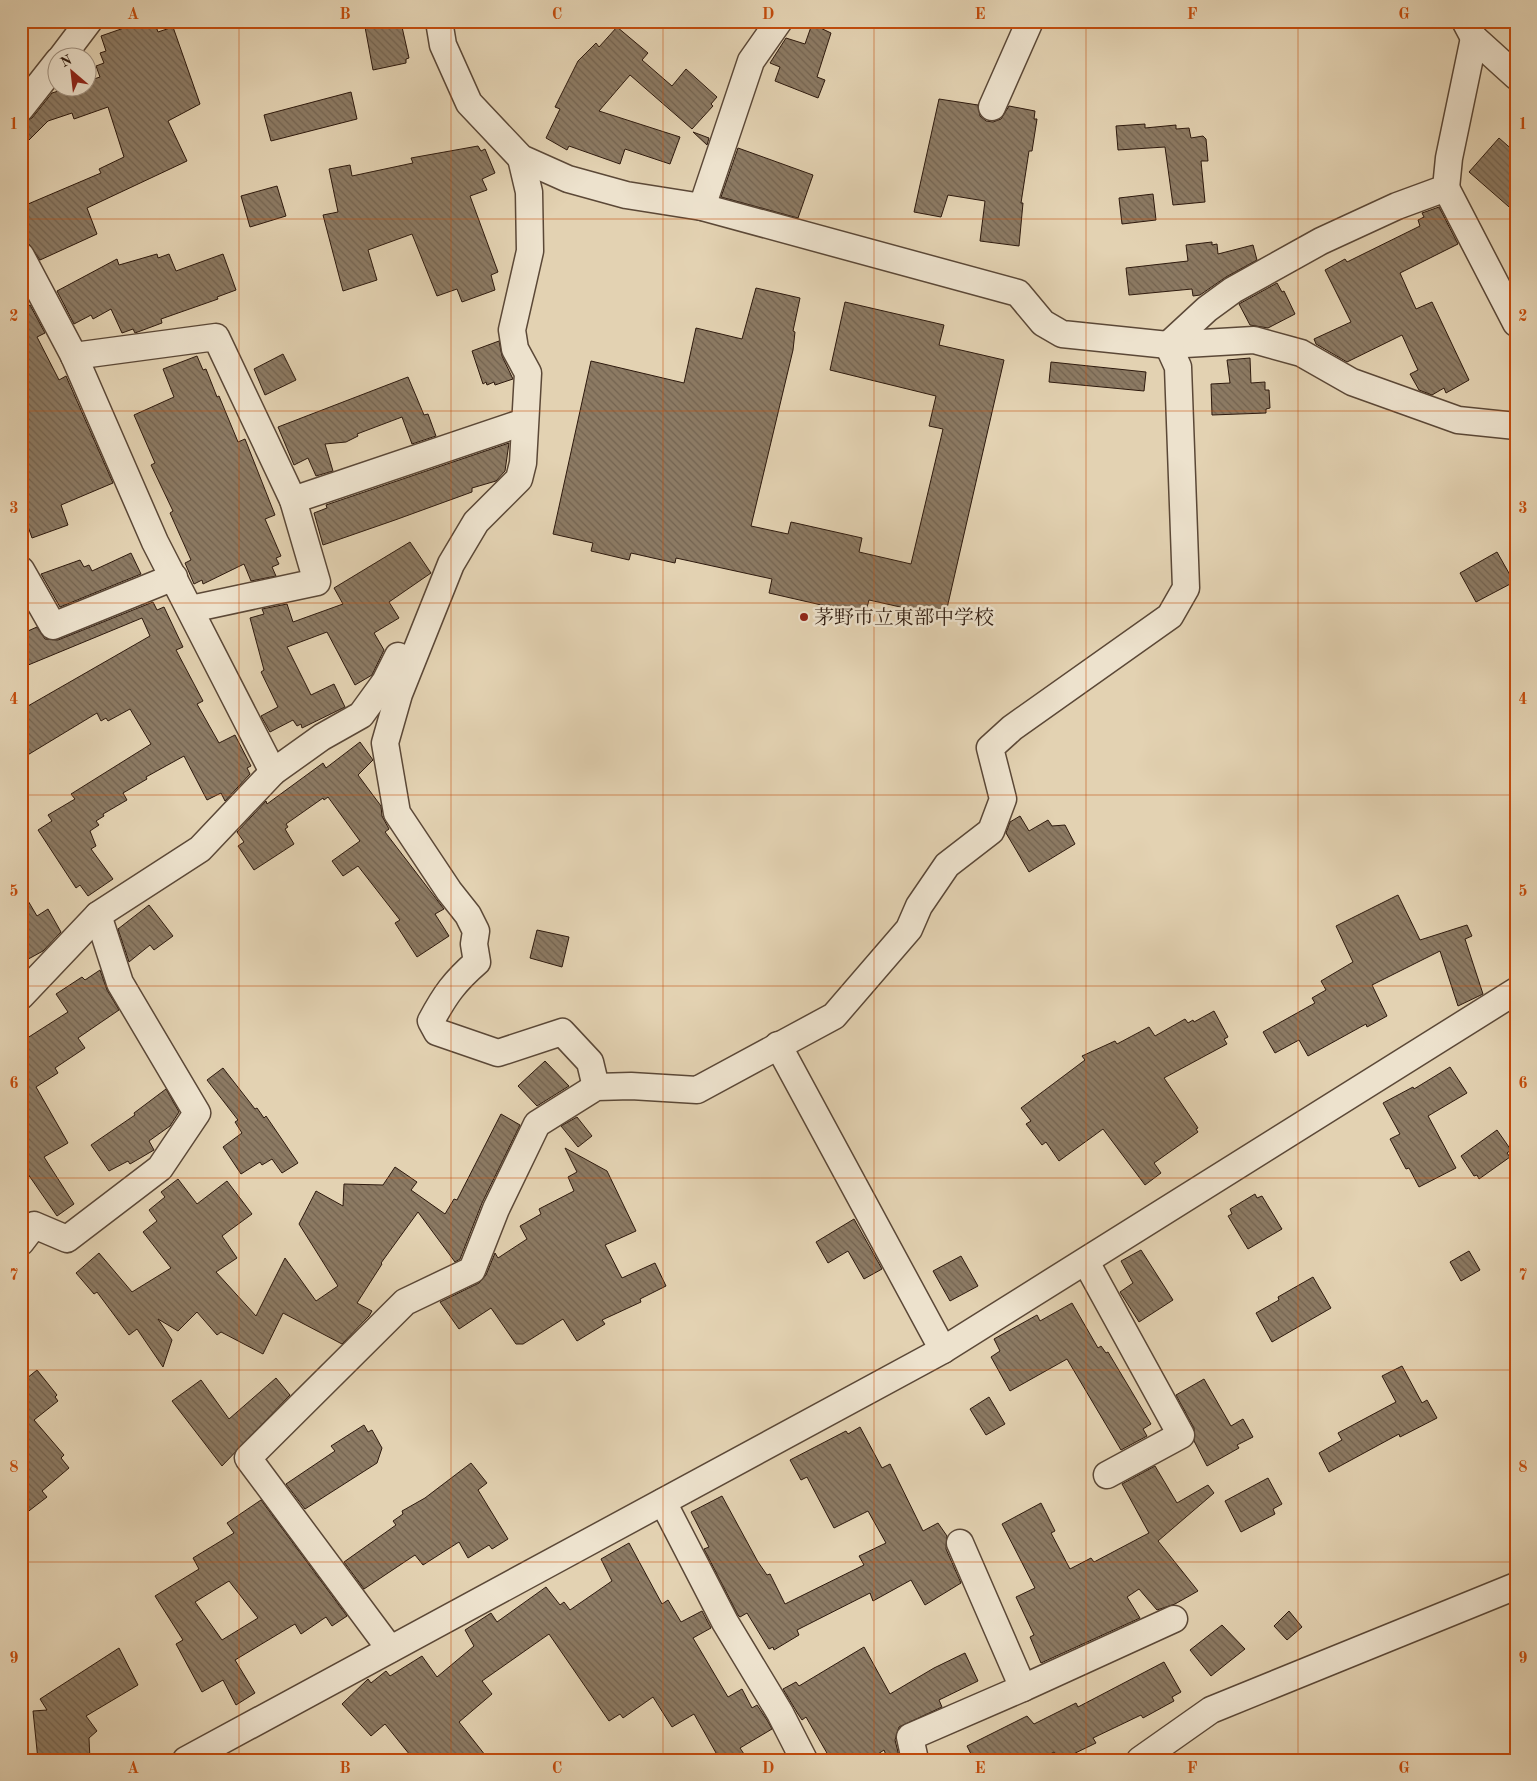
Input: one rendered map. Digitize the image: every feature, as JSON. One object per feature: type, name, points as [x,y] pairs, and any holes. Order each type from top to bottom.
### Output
[{"type":"street","points":[[69,48],[89,21]]},
{"type":"street","points":[[440,21],[443,45],[469,103],[521,158],[568,179],[626,195],[702,207],[1018,293],[1043,323],[1062,334],[1168,345],[1254,340],[1301,353],[1352,382],[1458,420],[1516,426]]},
{"type":"street","points":[[702,207],[751,61],[780,21]]},
{"type":"street","points":[[992,107],[1030,21]]},
{"type":"street","points":[[1470,30],[1516,76]]},
{"type":"street","points":[[1470,30],[1449,158],[1446,188],[1516,323]]},
{"type":"street","points":[[21,108],[48,74]]},
{"type":"street","points":[[521,158],[529,192],[530,251],[512,330],[515,349],[528,373],[523,463],[519,479],[476,522],[451,564],[399,694],[385,743],[397,813],[476,931],[474,944],[477,962],[455,981],[431,1021],[437,1032],[498,1053],[562,1032],[590,1062],[596,1087]]},
{"type":"street","points":[[1168,345],[1207,309],[1233,290],[1321,242],[1397,206],[1446,188]]},
{"type":"street","points":[[21,256],[74,356],[156,542],[274,772]]},
{"type":"street","points":[[74,356],[216,337],[293,500],[316,582],[191,609]]},
{"type":"street","points":[[390,1650],[248,1458],[404,1302],[472,1270],[496,1209],[537,1124],[596,1087],[631,1086],[697,1090],[834,1016],[909,930],[919,906],[947,865],[991,831],[1003,799],[990,748],[1012,728],[1170,616],[1186,588],[1178,367],[1168,345]]},
{"type":"street","points":[[293,500],[524,422]]},
{"type":"street","points":[[21,570],[53,626],[174,577]]},
{"type":"street","points":[[21,996],[98,915],[200,849],[274,772],[322,737],[361,714],[385,682],[417,621],[430,619]]},
{"type":"street","points":[[21,1242],[34,1225],[67,1239],[160,1168],[197,1113],[120,983],[98,915]]},
{"type":"street","points":[[186,1760],[942,1350],[1086,1262],[1516,991]]},
{"type":"street","points":[[778,1045],[942,1350]]},
{"type":"street","points":[[1086,1262],[1181,1435],[1107,1475]]},
{"type":"street","points":[[662,1502],[724,1622],[780,1713],[804,1760]]},
{"type":"street","points":[[960,1543],[1023,1688]]},
{"type":"street","points":[[1140,1760],[1211,1710],[1516,1586]]},
{"type":"street","points":[[915,1760],[910,1737],[1174,1619]]},
{"type":"building","points":[[144,21],[154,21],[158,32],[173,27],[200,104],[168,121],[187,161],[87,208],[97,234],[40,260],[29,244],[21,241],[21,207],[101,173],[99,169],[124,157],[108,107],[74,119],[72,113],[48,121],[21,148],[21,123],[32,118],[48,98],[98,98],[98,78],[100,77],[98,65],[104,63],[100,53],[106,51],[101,36]]},
{"type":"building","points":[[390,21],[399,21],[409,58],[406,59],[406,63],[373,70],[365,27]]},
{"type":"building","points":[[812,24],[831,33],[817,77],[825,80],[818,98],[775,81],[780,67],[770,63],[786,38],[805,44]]},
{"type":"building","points":[[617,27],[648,53],[642,60],[672,86],[686,69],[717,97],[711,104],[713,106],[692,129],[630,75],[599,111],[680,137],[670,164],[625,149],[620,164],[569,146],[567,150],[546,138],[560,109],[555,107],[578,61],[596,43],[599,47]]},
{"type":"building","points":[[351,92],[357,119],[271,141],[264,115]]},
{"type":"building","points":[[939,99],[978,105],[980,116],[986,121],[993,122],[1001,119],[1009,106],[1035,111],[1034,119],[1037,119],[1032,151],[1029,151],[1021,203],[1023,203],[1019,246],[980,241],[985,201],[948,195],[941,217],[914,212]]},
{"type":"building","points":[[1145,124],[1145,128],[1176,125],[1176,129],[1189,128],[1191,138],[1203,136],[1206,139],[1208,161],[1201,161],[1205,202],[1173,205],[1165,147],[1118,150],[1116,126]]},
{"type":"building","points":[[693,132],[709,138],[707,145]]},
{"type":"building","points":[[1499,138],[1516,153],[1516,213],[1469,172]]},
{"type":"building","points":[[478,146],[481,151],[485,149],[495,173],[482,179],[487,190],[470,196],[498,272],[491,275],[495,290],[462,302],[457,289],[437,296],[412,234],[368,250],[377,280],[343,291],[323,215],[338,212],[329,169],[350,165],[352,176],[413,163],[411,158]]},
{"type":"building","points":[[738,148],[813,175],[798,218],[721,197]]},
{"type":"building","points":[[277,186],[286,216],[250,227],[241,196]]},
{"type":"building","points":[[1153,194],[1156,220],[1122,224],[1119,198]]},
{"type":"building","points":[[1439,207],[1458,244],[1400,273],[1416,309],[1432,302],[1469,380],[1446,393],[1444,388],[1432,395],[1419,390],[1410,374],[1418,370],[1402,335],[1347,362],[1316,344],[1314,339],[1351,322],[1325,270],[1345,259],[1347,262],[1420,226],[1418,220],[1424,217],[1422,213]]},
{"type":"building","points":[[1212,242],[1212,245],[1217,244],[1218,254],[1253,245],[1257,260],[1226,277],[1200,295],[1193,296],[1192,289],[1129,295],[1126,268],[1188,261],[1186,245]]},
{"type":"building","points":[[157,254],[158,258],[169,254],[176,271],[223,254],[236,290],[217,297],[218,299],[161,319],[162,323],[135,333],[133,329],[122,333],[111,309],[93,319],[91,315],[74,324],[57,291],[117,259],[119,265]]},
{"type":"building","points":[[1277,283],[1282,292],[1284,291],[1295,314],[1268,328],[1250,325],[1239,304]]},
{"type":"building","points":[[756,288],[800,298],[793,331],[795,332],[793,350],[751,526],[788,534],[791,522],[862,538],[859,552],[911,564],[943,429],[929,426],[936,396],[830,370],[845,302],[944,325],[939,345],[1004,360],[945,617],[869,600],[865,615],[769,593],[772,579],[676,558],[675,563],[631,553],[629,560],[591,551],[593,543],[553,534],[591,361],[684,383],[696,328],[742,339]]},
{"type":"building","points":[[30,305],[45,333],[37,337],[59,380],[66,376],[113,483],[61,505],[68,525],[32,538],[22,509],[27,507],[21,490],[21,307],[22,309]]},
{"type":"building","points":[[499,341],[502,356],[513,379],[495,385],[494,382],[487,385],[486,382],[483,384],[472,351]]},
{"type":"building","points":[[283,354],[296,380],[265,395],[254,369]]},
{"type":"building","points":[[197,356],[203,370],[206,369],[217,397],[219,396],[238,442],[245,439],[275,515],[265,519],[281,556],[276,558],[279,564],[272,567],[276,576],[251,581],[244,564],[203,584],[202,580],[194,584],[185,563],[191,560],[170,513],[173,511],[151,465],[155,463],[134,415],[174,397],[163,369]]},
{"type":"building","points":[[1250,358],[1251,383],[1265,382],[1265,390],[1269,390],[1270,408],[1266,409],[1266,413],[1212,415],[1211,384],[1230,383],[1227,360]]},
{"type":"building","points":[[1051,362],[1146,372],[1144,391],[1049,382]]},
{"type":"building","points":[[408,377],[424,415],[428,414],[436,436],[412,444],[402,417],[357,434],[358,436],[346,442],[325,444],[333,471],[316,476],[308,458],[294,465],[278,427]]},
{"type":"building","points":[[509,443],[505,471],[496,481],[472,488],[472,492],[323,545],[314,513],[327,508],[326,505]]},
{"type":"building","points":[[410,542],[431,573],[389,602],[399,618],[374,633],[384,650],[372,675],[355,685],[327,632],[287,647],[311,695],[334,684],[345,707],[302,728],[301,724],[297,726],[293,720],[270,732],[261,716],[278,707],[261,672],[264,670],[250,618],[264,614],[262,609],[287,604],[293,622],[343,604],[334,588]]},
{"type":"building","points":[[1497,552],[1514,582],[1476,602],[1460,573]]},
{"type":"building","points":[[131,553],[141,574],[60,607],[41,574],[80,560],[84,567],[89,565],[92,571]]},
{"type":"building","points":[[153,602],[157,610],[164,607],[183,647],[176,650],[203,701],[197,704],[219,743],[235,735],[251,766],[247,768],[250,774],[225,801],[221,793],[207,800],[184,756],[146,777],[147,779],[123,793],[127,800],[103,814],[104,816],[96,821],[99,825],[90,831],[96,846],[91,849],[113,879],[88,896],[80,885],[76,888],[38,830],[52,821],[48,815],[75,799],[71,794],[151,744],[130,709],[108,721],[106,718],[101,721],[97,713],[21,759],[21,710],[150,636],[142,618],[21,668],[21,634],[37,627],[45,639],[58,640]]},
{"type":"building","points":[[360,742],[373,760],[358,775],[381,806],[382,816],[389,829],[385,832],[444,909],[435,914],[449,936],[417,957],[395,923],[400,920],[358,866],[343,876],[332,861],[360,841],[328,797],[324,800],[323,798],[286,824],[288,827],[285,829],[294,844],[254,870],[238,846],[244,842],[237,832],[266,801],[267,804],[323,763],[326,768]]},
{"type":"building","points":[[1020,816],[1029,831],[1048,820],[1052,826],[1065,825],[1075,844],[1029,872],[1006,833],[1010,822]]},
{"type":"building","points":[[21,889],[37,916],[48,909],[61,932],[43,951],[21,963]]},
{"type":"building","points":[[1398,895],[1420,940],[1467,925],[1472,936],[1465,939],[1483,994],[1458,1006],[1440,951],[1372,985],[1387,1016],[1367,1027],[1366,1024],[1308,1056],[1299,1040],[1275,1053],[1263,1032],[1315,1003],[1312,998],[1326,990],[1321,981],[1353,962],[1336,926]]},
{"type":"building","points":[[149,905],[173,936],[154,950],[150,945],[129,962],[118,929]]},
{"type":"building","points":[[537,930],[569,937],[562,967],[530,958]]},
{"type":"building","points":[[100,970],[107,990],[119,1010],[78,1038],[85,1048],[55,1068],[58,1073],[36,1087],[68,1143],[44,1157],[74,1204],[57,1216],[21,1164],[21,1042],[68,1012],[56,994],[82,977],[85,980]]},
{"type":"building","points":[[1214,1011],[1228,1037],[1224,1039],[1227,1044],[1164,1078],[1198,1128],[1196,1129],[1198,1132],[1154,1163],[1161,1173],[1145,1185],[1103,1129],[1059,1161],[1046,1142],[1042,1145],[1026,1124],[1031,1121],[1021,1108],[1085,1060],[1082,1056],[1115,1041],[1117,1044],[1149,1027],[1155,1036],[1185,1019],[1188,1023],[1193,1020],[1194,1022]]},
{"type":"building","points":[[545,1061],[569,1086],[537,1106],[518,1086]]},
{"type":"building","points":[[1450,1067],[1467,1093],[1428,1116],[1456,1168],[1419,1187],[1409,1168],[1406,1169],[1390,1139],[1400,1134],[1383,1103],[1413,1087],[1414,1089]]},
{"type":"building","points":[[223,1068],[255,1109],[257,1108],[264,1118],[266,1116],[298,1163],[282,1173],[272,1159],[262,1165],[260,1162],[241,1174],[223,1147],[242,1133],[235,1122],[238,1120],[207,1080]]},
{"type":"building","points":[[166,1089],[179,1112],[170,1126],[149,1141],[154,1150],[130,1164],[128,1161],[109,1171],[91,1145],[135,1115],[134,1113]]},
{"type":"building","points":[[501,1114],[520,1125],[482,1203],[460,1259],[455,1262],[418,1212],[381,1263],[357,1303],[372,1311],[342,1344],[283,1313],[263,1354],[221,1332],[217,1335],[197,1312],[178,1331],[158,1319],[172,1340],[163,1367],[137,1329],[129,1335],[97,1292],[94,1294],[76,1273],[99,1253],[132,1292],[171,1268],[143,1232],[157,1221],[149,1210],[165,1197],[161,1192],[178,1179],[197,1204],[227,1181],[252,1214],[222,1236],[237,1258],[216,1272],[256,1316],[285,1258],[316,1301],[338,1286],[299,1224],[316,1191],[343,1206],[344,1184],[383,1185],[395,1167],[417,1182],[411,1190],[445,1214],[454,1199],[457,1200]]},
{"type":"building","points":[[577,1117],[592,1136],[578,1147],[561,1126]]},
{"type":"building","points":[[1497,1130],[1511,1150],[1507,1153],[1510,1157],[1479,1179],[1477,1175],[1474,1176],[1461,1156]]},
{"type":"building","points":[[565,1148],[607,1171],[636,1231],[605,1245],[622,1278],[655,1263],[666,1286],[640,1299],[641,1302],[602,1320],[605,1324],[577,1341],[563,1319],[523,1344],[516,1344],[491,1308],[459,1329],[440,1302],[479,1283],[486,1275],[495,1253],[498,1258],[527,1239],[520,1226],[541,1214],[539,1209],[574,1191],[568,1177],[577,1172]]},
{"type":"building","points":[[1255,1194],[1257,1198],[1262,1196],[1282,1229],[1248,1249],[1228,1216],[1232,1214],[1230,1209]]},
{"type":"building","points":[[854,1219],[882,1269],[864,1279],[848,1251],[828,1263],[816,1242]]},
{"type":"building","points":[[1141,1250],[1173,1300],[1139,1322],[1120,1292],[1133,1283],[1121,1261]]},
{"type":"building","points":[[1469,1251],[1480,1270],[1461,1281],[1450,1262]]},
{"type":"building","points":[[961,1256],[978,1286],[950,1301],[933,1271]]},
{"type":"building","points":[[1313,1277],[1331,1308],[1272,1342],[1256,1313],[1279,1300],[1278,1297]]},
{"type":"building","points":[[1072,1303],[1098,1348],[1101,1346],[1106,1353],[1108,1352],[1151,1424],[1143,1429],[1147,1436],[1121,1450],[1067,1359],[1010,1391],[991,1357],[1000,1351],[994,1339],[1037,1315],[1040,1321]]},
{"type":"building","points":[[1402,1366],[1422,1403],[1427,1400],[1437,1418],[1400,1437],[1399,1434],[1329,1472],[1319,1453],[1342,1440],[1338,1433],[1396,1402],[1382,1376]]},
{"type":"building","points":[[37,1370],[57,1395],[55,1397],[58,1401],[34,1420],[64,1455],[61,1458],[69,1468],[42,1491],[47,1497],[21,1517],[21,1383]]},
{"type":"building","points":[[276,1378],[290,1395],[222,1466],[172,1401],[201,1380],[229,1419]]},
{"type":"building","points":[[1204,1379],[1231,1426],[1243,1419],[1253,1437],[1237,1445],[1239,1448],[1207,1466],[1194,1441],[1194,1428],[1176,1395]]},
{"type":"building","points":[[989,1397],[1005,1424],[986,1435],[970,1409]]},
{"type":"building","points":[[364,1425],[368,1432],[372,1430],[382,1448],[377,1463],[305,1509],[286,1484],[335,1451],[331,1446]]},
{"type":"building","points":[[860,1427],[882,1468],[890,1464],[923,1531],[938,1523],[947,1536],[946,1549],[961,1583],[925,1605],[911,1580],[873,1601],[870,1593],[797,1630],[799,1635],[774,1650],[773,1647],[769,1649],[747,1613],[740,1617],[738,1615],[704,1549],[709,1547],[691,1512],[722,1496],[758,1562],[767,1575],[770,1574],[785,1604],[864,1565],[859,1556],[886,1543],[868,1511],[834,1528],[807,1477],[801,1480],[790,1460],[846,1431],[848,1434]]},
{"type":"building","points":[[471,1463],[487,1483],[478,1490],[508,1539],[492,1549],[489,1545],[468,1558],[459,1542],[423,1565],[415,1555],[364,1589],[344,1562],[396,1525],[393,1521],[403,1514],[402,1511],[425,1498]]},
{"type":"building","points":[[1155,1466],[1177,1503],[1208,1485],[1214,1493],[1158,1541],[1198,1591],[1175,1604],[1157,1610],[1139,1589],[1127,1597],[1140,1618],[1041,1663],[1030,1637],[1034,1635],[1016,1597],[1035,1588],[1002,1524],[1041,1503],[1055,1531],[1051,1533],[1070,1569],[1091,1558],[1094,1562],[1149,1533],[1122,1484]]},
{"type":"building","points":[[1268,1478],[1282,1504],[1273,1509],[1275,1514],[1241,1532],[1225,1501]]},
{"type":"building","points":[[261,1500],[347,1616],[332,1626],[326,1617],[301,1634],[295,1624],[235,1660],[255,1693],[236,1705],[223,1680],[202,1692],[176,1644],[183,1640],[155,1596],[199,1569],[193,1558],[234,1533],[227,1523]],"holes":[[[229,1581],[258,1618],[222,1640],[195,1602]]]},
{"type":"building","points":[[629,1543],[662,1604],[668,1600],[681,1622],[702,1611],[711,1628],[693,1638],[728,1697],[742,1689],[752,1708],[757,1705],[772,1729],[740,1748],[748,1760],[720,1760],[694,1714],[672,1727],[653,1697],[623,1718],[620,1714],[609,1721],[549,1634],[482,1681],[492,1694],[459,1722],[489,1760],[414,1760],[385,1724],[371,1736],[342,1704],[368,1679],[371,1683],[386,1671],[390,1676],[422,1656],[437,1677],[474,1646],[465,1630],[491,1613],[497,1622],[546,1587],[560,1605],[564,1602],[570,1610],[612,1581],[601,1559]]},
{"type":"building","points":[[1289,1611],[1302,1627],[1287,1640],[1274,1626]]},
{"type":"building","points":[[1222,1625],[1245,1649],[1211,1676],[1190,1650]]},
{"type":"building","points":[[864,1647],[890,1694],[934,1668],[965,1653],[978,1681],[939,1700],[942,1707],[899,1727],[895,1740],[900,1760],[888,1760],[884,1750],[869,1760],[831,1760],[806,1717],[802,1720],[783,1689],[796,1682],[799,1686]]},
{"type":"building","points":[[119,1648],[138,1685],[86,1716],[97,1731],[89,1738],[90,1760],[38,1760],[33,1711],[47,1710],[40,1699]]},
{"type":"building","points":[[1164,1662],[1181,1692],[1172,1697],[1174,1701],[1143,1718],[1141,1715],[1093,1738],[1096,1743],[1061,1760],[1058,1760],[1054,1752],[1039,1760],[974,1760],[967,1746],[1027,1716],[1034,1724],[1076,1703],[1078,1707]]},
{"type":"place","name":"茅野市立東部中学校","points":[[804,617]]}]
